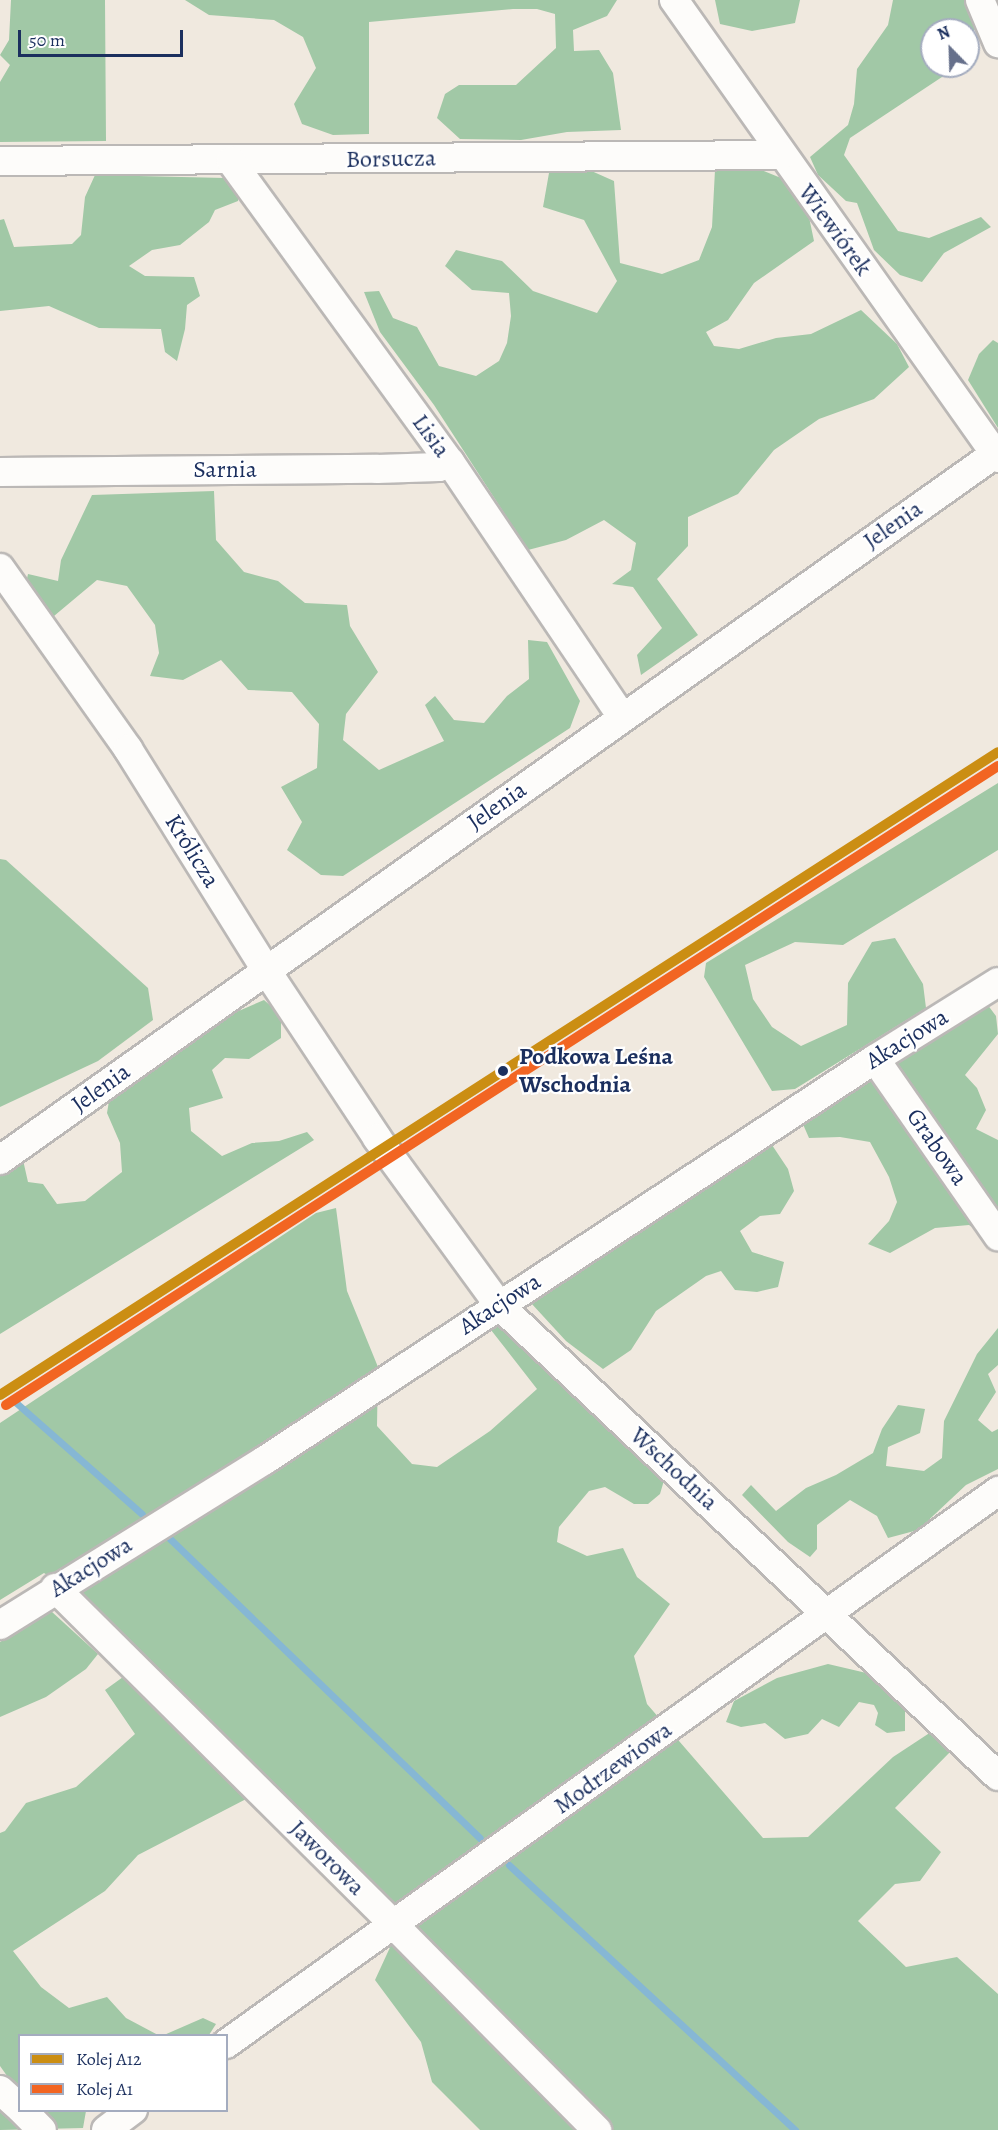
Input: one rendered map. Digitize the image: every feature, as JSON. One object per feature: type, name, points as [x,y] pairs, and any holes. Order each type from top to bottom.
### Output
[{"type":"street","name":"Wiewiórek","points":[[674,0],[781,155],[996,456]]},
{"type":"street","points":[[980,0],[998,43]]},
{"type":"street","name":"Borsucza","points":[[0,161],[781,155]]},
{"type":"street","name":"Lisia","points":[[231,161],[450,462],[622,717]]},
{"type":"street","name":"Jelenia","points":[[0,1160],[622,717],[996,456]]},
{"type":"street","name":"Sarnia","points":[[0,472],[388,469],[439,467],[450,462]]},
{"type":"street","name":"Królicza","points":[[0,568],[128,749],[266,970],[377,1138]]},
{"type":"street","name":"Akacjowa","points":[[0,1625],[55,1588],[265,1460],[875,1059],[998,982]]},
{"type":"street","name":"Grabowa","points":[[875,1059],[998,1236]]},
{"type":"street","name":"Wschodnia","points":[[377,1138],[499,1305],[998,1776]]},
{"type":"street","name":"Modrzewiowa","points":[[228,2043],[998,1491]]},
{"type":"street","name":"Jaworowa","points":[[55,1588],[394,1924],[597,2130]]},
{"type":"street","points":[[0,2090],[18,2106]]},
{"type":"street","points":[[24,2112],[42,2130]]},
{"type":"street","points":[[106,2130],[130,2112]]},
{"type":"green space","points":[[11,0],[105,0],[106,141],[0,142],[0,82],[10,65],[0,55],[9,40]]},
{"type":"green space","points":[[185,0],[617,0],[607,16],[573,30],[574,51],[599,50],[613,73],[621,130],[567,132],[521,140],[460,139],[437,118],[445,94],[459,85],[516,85],[556,48],[555,14],[537,9],[513,9],[369,22],[369,134],[333,135],[302,124],[294,104],[316,68],[303,37],[274,20],[209,15]]},
{"type":"green space","points":[[715,0],[800,0],[795,23],[752,31],[720,24]]},
{"type":"green space","points":[[893,0],[966,0],[974,18],[920,18],[920,78],[940,78],[850,138],[844,155],[898,231],[929,238],[981,217],[991,227],[944,253],[922,282],[900,275],[874,250],[857,203],[846,201],[818,175],[810,157],[848,125],[854,104],[857,69],[888,25]]},
{"type":"green space","points":[[754,167],[781,178],[809,217],[814,241],[754,283],[728,320],[706,332],[714,346],[739,349],[776,338],[811,334],[861,310],[897,344],[909,367],[874,399],[819,419],[774,450],[738,494],[688,517],[688,546],[657,579],[698,635],[641,675],[637,655],[662,628],[633,587],[612,584],[631,570],[636,543],[604,520],[566,540],[528,550],[434,405],[380,332],[364,292],[379,291],[393,318],[417,327],[439,366],[476,376],[499,361],[507,343],[511,316],[509,293],[472,290],[445,266],[456,250],[502,261],[533,291],[597,313],[617,281],[584,220],[543,207],[549,173],[587,169],[614,181],[620,263],[662,274],[699,260],[712,227],[715,170]]},
{"type":"green space","points":[[95,175],[225,178],[238,185],[238,201],[215,210],[209,222],[180,245],[152,250],[129,266],[145,276],[194,277],[200,296],[187,305],[185,329],[177,361],[165,352],[161,329],[99,328],[49,306],[0,311],[0,220],[4,219],[14,247],[72,244],[81,235],[85,197]]},
{"type":"green space","points":[[993,340],[998,343],[998,428],[968,380],[979,354]]},
{"type":"green space","points":[[214,491],[216,540],[244,572],[278,581],[305,603],[347,605],[350,626],[378,672],[346,714],[343,740],[379,770],[444,741],[425,705],[435,696],[454,720],[484,723],[507,696],[529,679],[528,640],[547,642],[580,701],[570,728],[343,876],[321,875],[287,850],[302,822],[281,787],[317,768],[319,724],[292,692],[248,690],[221,660],[183,680],[150,676],[159,653],[155,625],[127,586],[97,580],[54,616],[26,583],[28,574],[58,581],[61,560],[92,495]]},
{"type":"green space","points":[[998,783],[998,850],[843,945],[795,942],[745,965],[753,999],[772,1027],[801,1046],[847,1025],[848,983],[872,942],[895,938],[923,984],[926,1008],[795,1089],[772,1091],[704,977],[706,963]]},
{"type":"green space","points":[[0,859],[6,860],[148,988],[153,1020],[98,1061],[0,1107]]},
{"type":"green space","points":[[264,1000],[281,1015],[281,1038],[249,1059],[225,1058],[212,1070],[223,1098],[189,1108],[191,1131],[222,1156],[252,1143],[279,1141],[307,1132],[314,1140],[0,1334],[0,1176],[23,1160],[28,1182],[43,1184],[57,1204],[85,1201],[122,1172],[120,1143],[107,1113],[110,1095],[234,1013]]},
{"type":"green space","points":[[987,1004],[996,1016],[998,1034],[965,1075],[977,1088],[986,1110],[976,1129],[998,1140],[998,1236],[984,1235],[969,1225],[935,1228],[890,1253],[868,1244],[889,1221],[897,1202],[889,1177],[870,1142],[840,1137],[809,1138],[802,1122]]},
{"type":"green space","points":[[772,1145],[788,1169],[794,1191],[780,1214],[760,1216],[740,1231],[752,1252],[784,1262],[778,1287],[757,1292],[735,1290],[721,1271],[706,1276],[656,1311],[631,1350],[603,1369],[566,1341],[531,1303],[536,1292],[707,1188],[714,1177],[755,1148]]},
{"type":"green space","points":[[336,1208],[347,1291],[378,1367],[377,1426],[412,1464],[437,1467],[490,1431],[537,1389],[491,1330],[504,1318],[665,1477],[660,1494],[648,1504],[634,1504],[605,1487],[589,1491],[559,1527],[557,1542],[587,1556],[623,1548],[637,1577],[670,1604],[634,1656],[647,1704],[763,1838],[808,1837],[893,1757],[931,1732],[950,1752],[895,1808],[941,1852],[920,1881],[895,1884],[858,1921],[906,1967],[957,1957],[998,1994],[998,2130],[480,2130],[432,2082],[421,2042],[375,1980],[404,1917],[250,1797],[138,1855],[105,1891],[13,1951],[41,1987],[69,2008],[107,1997],[126,2018],[156,2034],[18,2034],[18,2112],[86,2112],[83,2128],[0,2130],[0,2085],[15,2087],[0,2066],[0,1833],[5,1831],[26,1803],[76,1787],[135,1734],[105,1690],[123,1677],[134,1651],[79,1596],[44,1573],[0,1600],[0,1423],[316,1213]]},
{"type":"green space","points":[[998,1328],[998,1365],[988,1374],[996,1392],[978,1420],[992,1432],[998,1429],[998,1469],[966,1485],[918,1530],[888,1538],[877,1516],[850,1500],[817,1525],[817,1549],[810,1557],[788,1542],[742,1495],[751,1485],[776,1511],[806,1488],[836,1475],[873,1453],[882,1429],[898,1405],[925,1409],[920,1433],[888,1447],[886,1466],[924,1471],[942,1458],[944,1421],[977,1354]]},
{"type":"green space","points":[[51,1611],[98,1654],[86,1669],[46,1697],[0,1717],[0,1642]]},
{"type":"green space","points":[[828,1664],[875,1675],[905,1704],[905,1731],[887,1733],[875,1725],[878,1713],[874,1705],[859,1702],[839,1727],[822,1719],[808,1734],[785,1739],[765,1723],[741,1727],[726,1722],[734,1701],[777,1678]]},
{"type":"green space","points":[[203,2018],[216,2024],[210,2034],[166,2034]]},
{"type":"waterway","points":[[13,1400],[142,1514]]},
{"type":"waterway","points":[[166,1535],[480,1838]]},
{"type":"waterway","points":[[509,1865],[795,2130]]},
{"type":"rail line","name":"A12","points":[[0,1395],[998,752]]},
{"type":"rail line","name":"A1","points":[[6,1405],[998,766]]},
{"type":"place","name":"Podkowa Leśna Wschodnia","points":[[503,1071]]}]
